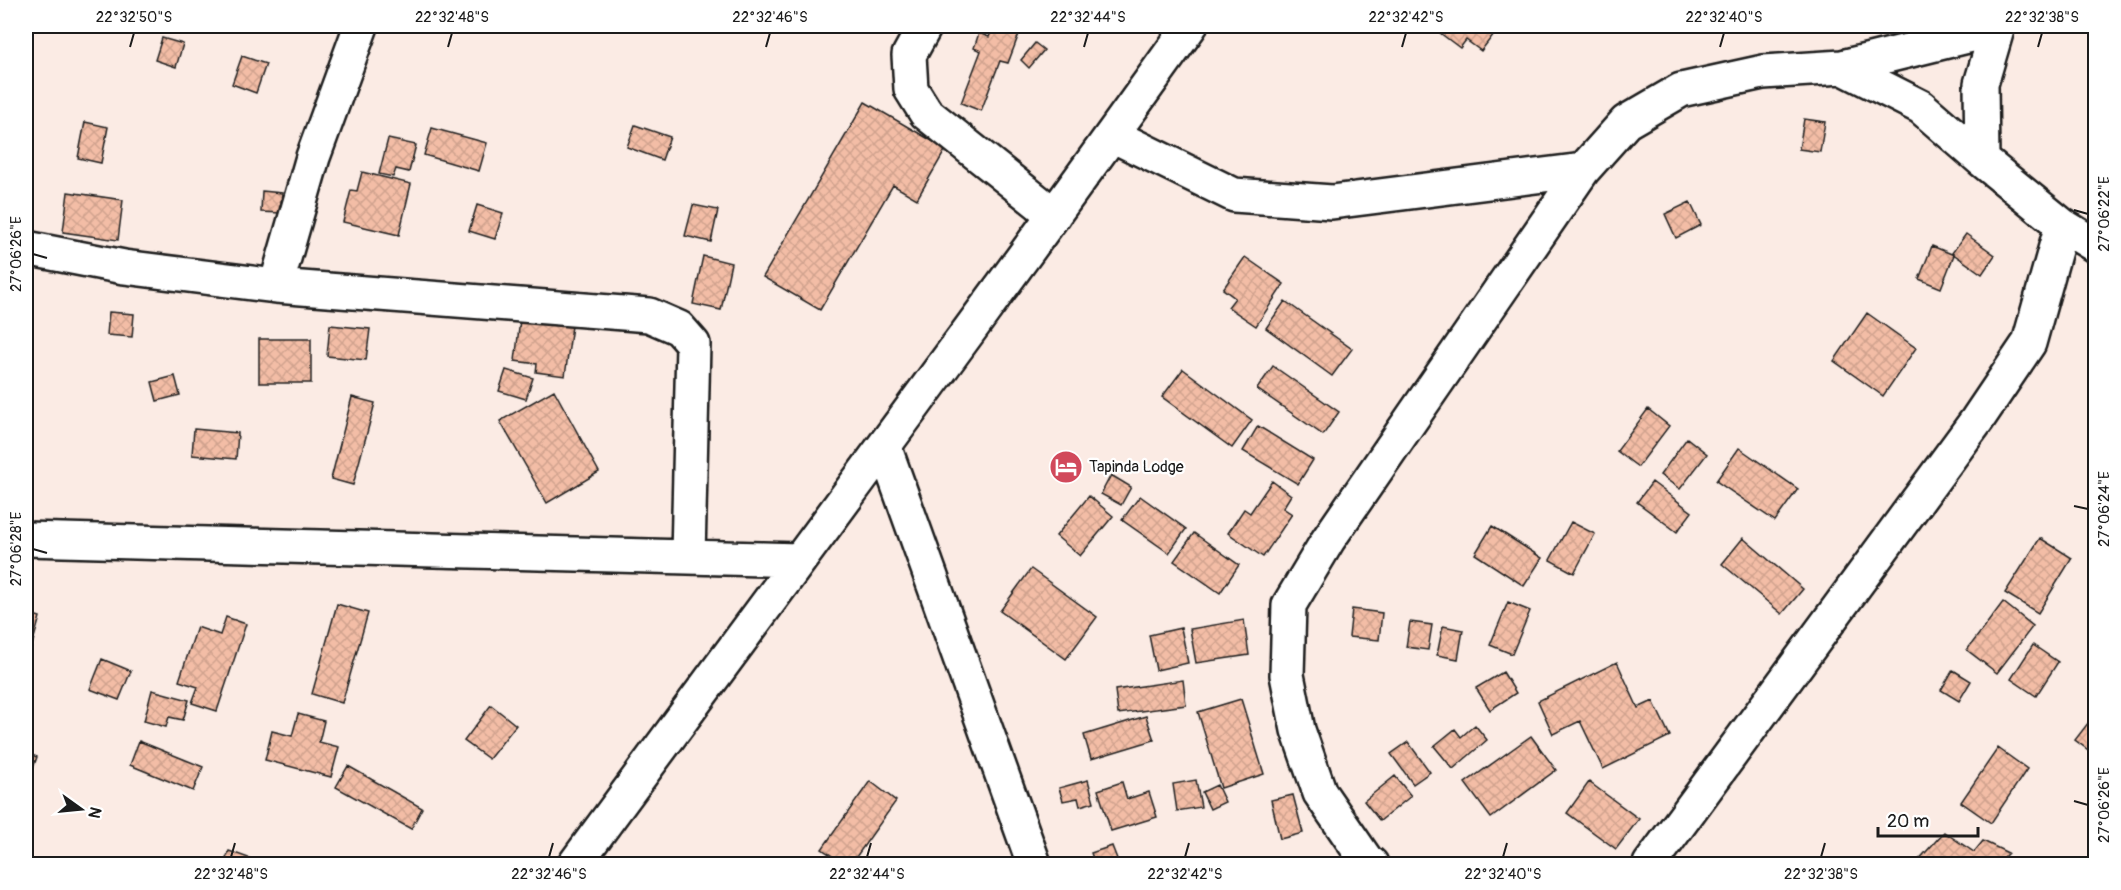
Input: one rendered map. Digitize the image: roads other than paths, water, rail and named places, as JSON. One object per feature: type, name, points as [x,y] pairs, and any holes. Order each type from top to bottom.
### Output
[{"type":"street","points":[[276,286],[313,157],[362,26]]},
{"type":"street","points":[[925,26],[909,55],[911,89],[926,113],[1054,215]]},
{"type":"street","points":[[575,864],[912,411],[1190,26]]},
{"type":"street","points":[[1371,864],[1320,793],[1298,730],[1287,675],[1289,605],[1328,540],[1583,170],[1626,122],[1681,90],[1763,72],[1842,67],[1997,27]]},
{"type":"street","points":[[1982,160],[1981,84],[1997,27]]},
{"type":"street","points":[[1842,67],[1921,107],[2062,225],[2096,246]]},
{"type":"street","points":[[1112,135],[1234,195],[1332,202],[1583,170]]},
{"type":"street","points":[[1650,864],[1977,420],[2029,343],[2062,225]]},
{"type":"street","points":[[26,248],[124,267],[276,286],[650,315],[679,328],[693,344],[688,556]]},
{"type":"street","points":[[884,446],[1034,864]]},
{"type":"street","points":[[26,539],[799,560]]},
{"type":"place","name":"Tapinda Lodge","points":[[1066,467]]}]
